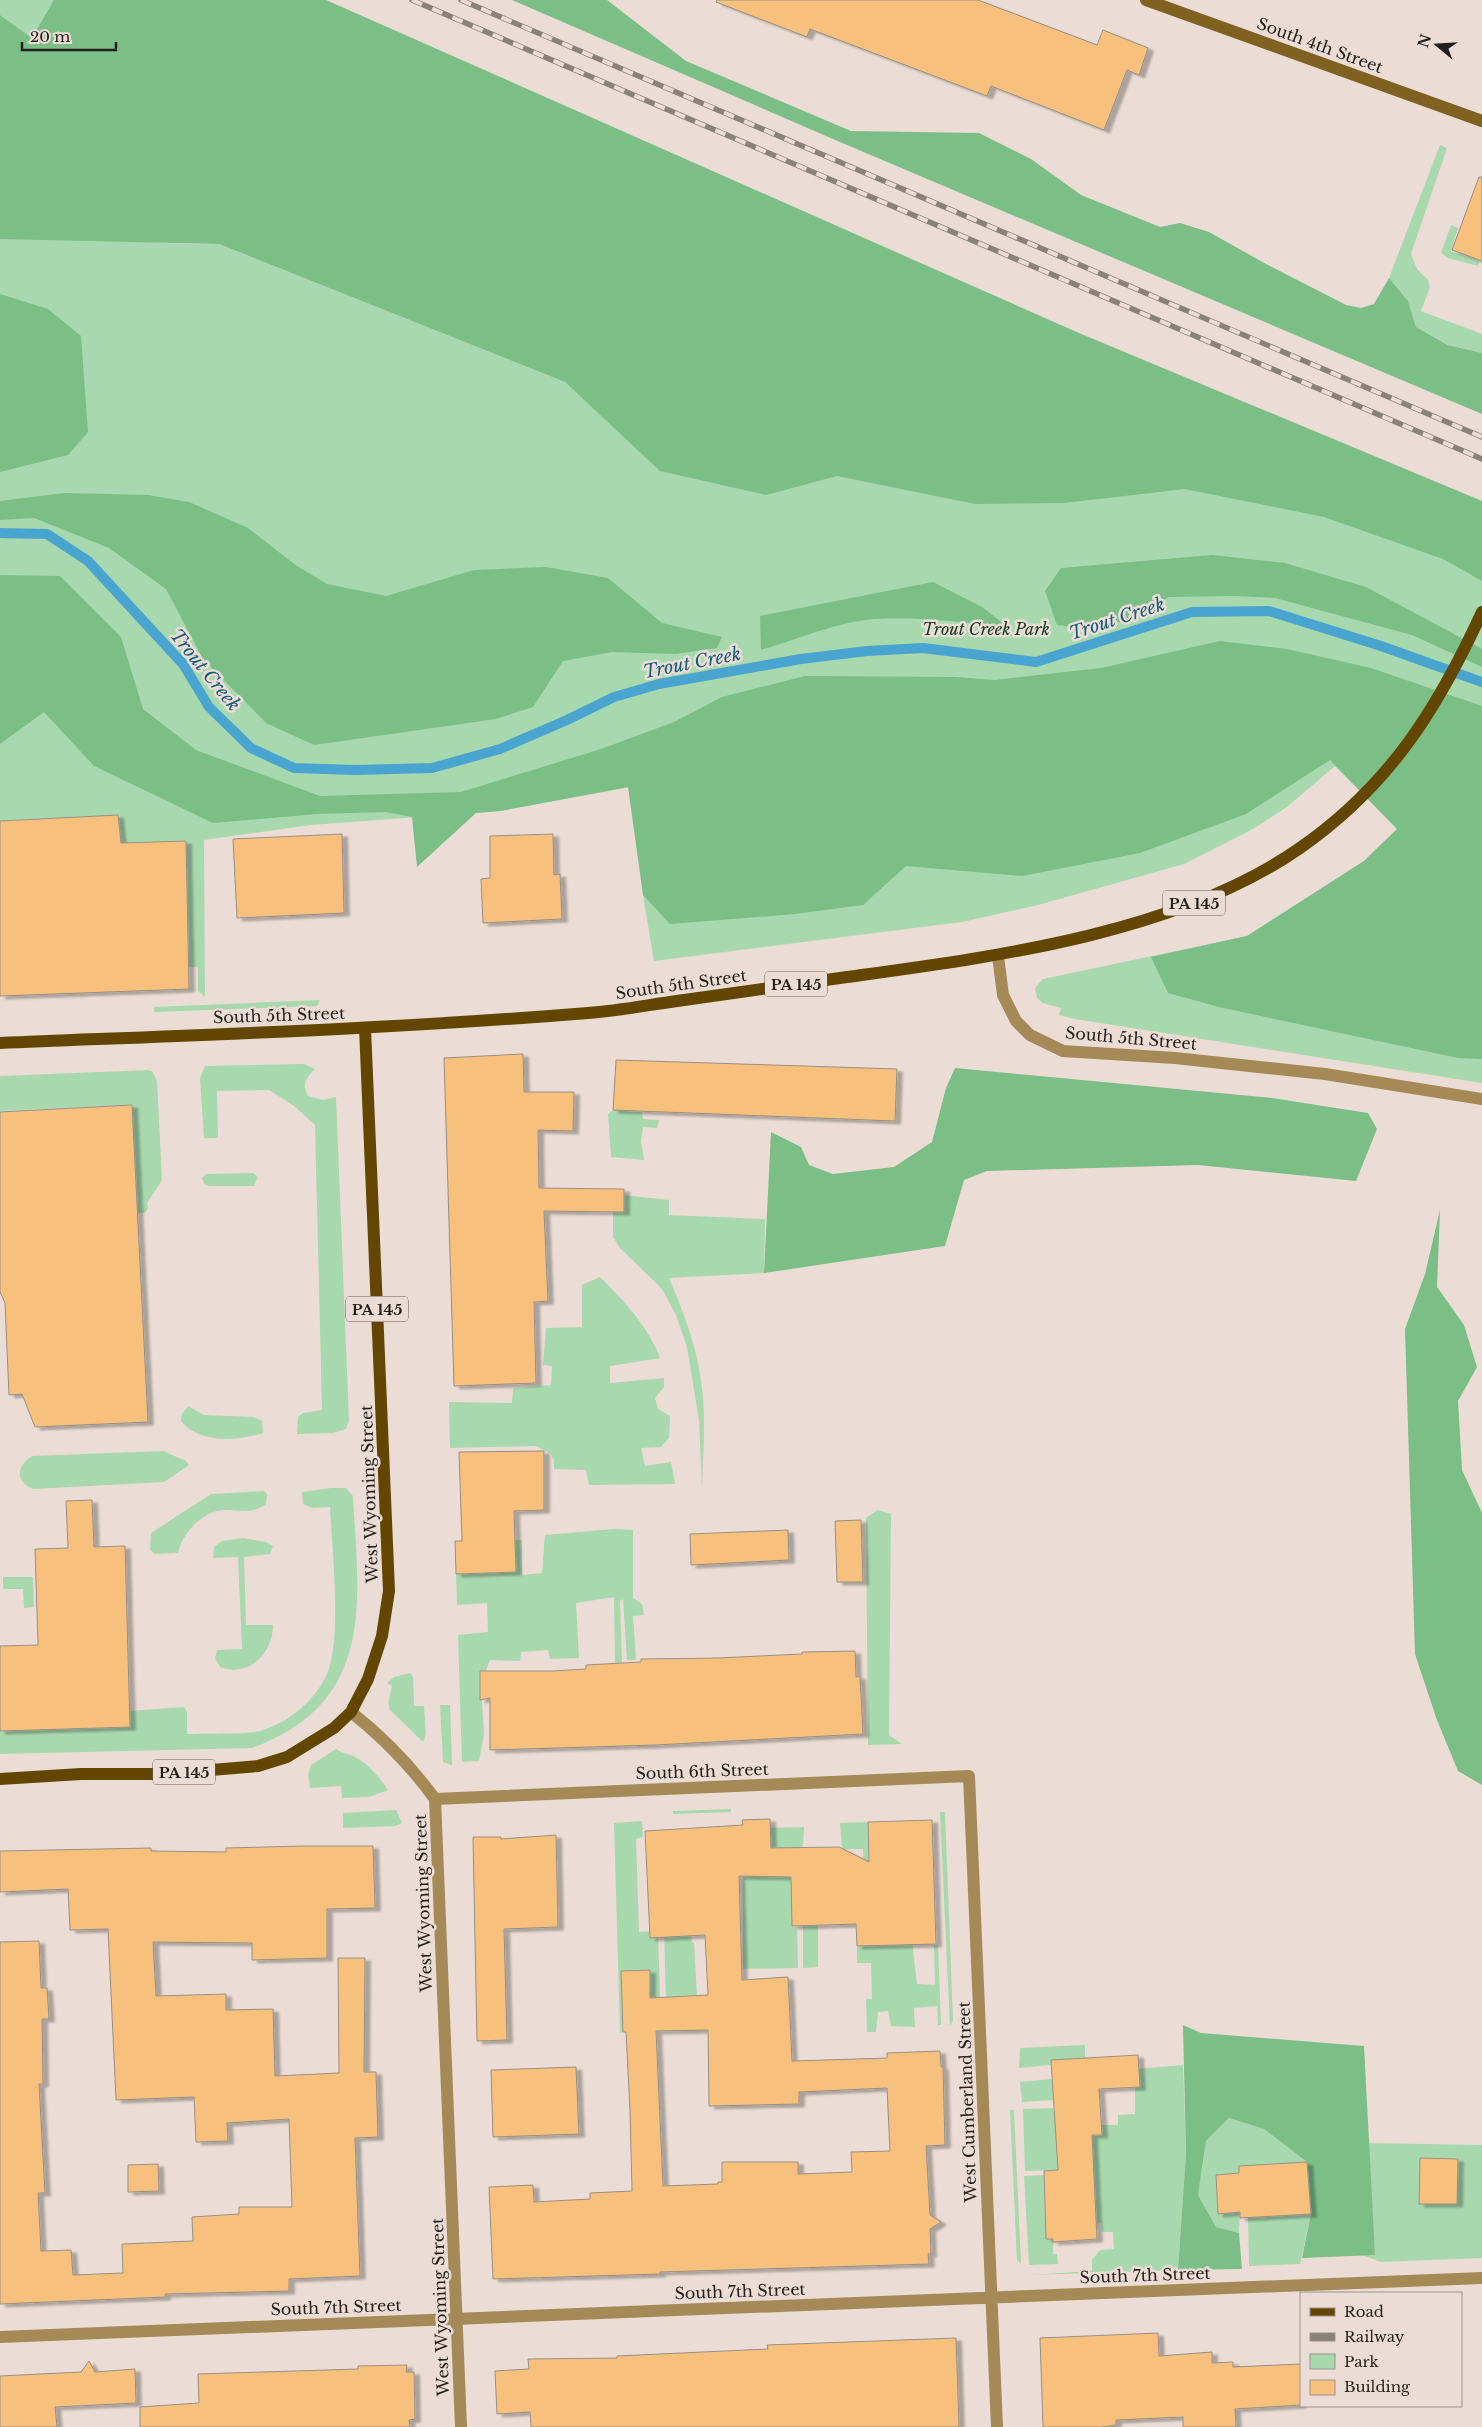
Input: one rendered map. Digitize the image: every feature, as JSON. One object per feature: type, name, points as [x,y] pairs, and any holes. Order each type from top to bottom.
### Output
[{"type":"main road","name":"South 4th Street","points":[[1146,0],[1482,121]]},
{"type":"main road","name":"PA 145","points":[[998,956],[1146,919],[1204,899],[1261,872],[1301,848],[1364,795],[1407,746],[1422,726],[1459,663],[1482,612]]},
{"type":"main road","name":"South 5th Street","points":[[0,1044],[365,1028],[593,1013],[998,956]]},
{"type":"main road","name":"West Wyoming Street","points":[[351,1712],[368,1679],[382,1636],[388,1591],[365,1028]]},
{"type":"main road","name":"PA 145","points":[[0,1779],[81,1774],[164,1774],[258,1766],[287,1757],[334,1728],[351,1712]]},
{"type":"street","name":"South 5th Street","points":[[998,956],[1003,995],[1016,1021],[1030,1035],[1063,1050],[1175,1058],[1325,1074],[1482,1099]]},
{"type":"street","name":"West Wyoming Street","points":[[351,1712],[392,1747],[412,1768],[435,1799],[461,2427]]},
{"type":"street","name":"South 6th Street","points":[[435,1799],[969,1776]]},
{"type":"street","name":"West Cumberland Street","points":[[969,1776],[996,2427]]},
{"type":"street","name":"South 7th Street","points":[[0,2336],[1482,2278]]},
{"type":"green space","points":[[0,0],[55,1],[32,38],[0,15]]},
{"type":"green space","points":[[54,0],[326,0],[1079,333],[1482,501],[1482,581],[1443,559],[1324,517],[1185,489],[1064,503],[975,504],[837,476],[766,495],[660,471],[565,382],[219,244],[0,239],[0,15],[32,38]]},
{"type":"green space","points":[[512,0],[607,0],[686,61],[851,131],[979,133],[1031,159],[1081,195],[1160,227],[1180,223],[1209,232],[1346,305],[1361,308],[1374,304],[1389,278],[1408,301],[1416,327],[1448,345],[1482,353],[1482,414],[833,139]]},
{"type":"green space","points":[[1440,145],[1447,148],[1411,254],[1417,269],[1428,280],[1430,287],[1421,311],[1482,334],[1482,353],[1449,345],[1416,327],[1408,301],[1389,278]]},
{"type":"green space","name":"Trout Creek Park","points":[[0,154],[159,243],[219,244],[565,382],[582,398],[830,283],[1482,524],[1482,1083],[1075,1019],[1059,1015],[1061,1008],[1043,1003],[1037,998],[1035,988],[1043,979],[1247,936],[1364,861],[1397,829],[1335,766],[1287,807],[1253,829],[1184,864],[1038,905],[962,922],[654,961],[643,895],[659,911],[702,774],[500,811],[311,825],[204,840],[205,997],[198,991],[198,967],[189,967],[186,841],[121,843],[117,815],[0,821],[0,744],[10,736],[0,736]]},
{"type":"green space","points":[[1451,225],[1458,228],[1451,251],[1480,261],[1478,266],[1448,258],[1441,253]]},
{"type":"green space","points":[[0,294],[48,309],[81,336],[88,432],[68,455],[0,472]]},
{"type":"green space","points":[[64,493],[148,495],[189,502],[248,528],[297,566],[327,584],[386,596],[474,570],[546,567],[608,578],[662,623],[722,637],[717,648],[676,654],[612,652],[563,661],[533,707],[496,719],[314,745],[266,723],[203,659],[166,589],[109,548],[34,518],[0,520],[0,501]]},
{"type":"green space","points":[[1212,555],[1285,563],[1366,587],[1482,649],[1482,667],[1412,635],[1275,598],[1234,596],[1169,597],[1128,621],[1083,628],[1057,625],[1045,591],[1061,568]]},
{"type":"green space","points":[[0,575],[60,576],[121,637],[143,709],[196,750],[320,796],[461,792],[601,749],[674,722],[722,697],[805,676],[955,677],[995,680],[1101,668],[1220,641],[1287,649],[1371,668],[1482,706],[1482,1059],[1458,1058],[1219,1007],[1168,993],[1151,957],[1247,936],[1364,861],[1397,829],[1330,760],[1246,814],[1140,853],[1022,876],[906,866],[863,905],[795,914],[670,924],[643,895],[628,787],[500,811],[476,813],[417,867],[412,817],[386,812],[317,814],[213,823],[94,766],[44,712],[0,744]]},
{"type":"green space","points":[[933,582],[982,607],[1008,627],[925,619],[875,619],[832,627],[761,650],[760,616]]},
{"type":"green space","points":[[320,1000],[317,1006],[154,1012],[154,1007]]},
{"type":"green space","points":[[304,1064],[315,1069],[305,1085],[308,1096],[323,1100],[336,1097],[349,1421],[346,1429],[333,1433],[297,1434],[298,1417],[303,1413],[322,1410],[315,1125],[294,1106],[269,1090],[217,1091],[218,1138],[204,1138],[200,1078],[205,1066]]},
{"type":"green space","points":[[955,1068],[1272,1098],[1368,1113],[1377,1129],[1356,1181],[1198,1165],[987,1171],[964,1180],[945,1246],[764,1273],[771,1132],[801,1147],[809,1165],[833,1174],[894,1167],[932,1142],[946,1088]]},
{"type":"green space","points":[[152,1071],[157,1081],[162,1180],[147,1203],[148,1208],[145,1213],[136,1213],[131,1105],[0,1111],[0,1076]]},
{"type":"green space","points":[[613,1110],[642,1112],[643,1119],[659,1120],[657,1128],[643,1127],[641,1141],[644,1160],[611,1157],[608,1114]]},
{"type":"green space","points":[[253,1173],[258,1177],[254,1186],[209,1186],[204,1184],[202,1178],[206,1174]]},
{"type":"green space","points":[[613,1194],[669,1200],[669,1215],[765,1219],[764,1273],[669,1278],[690,1332],[700,1374],[704,1413],[702,1488],[699,1420],[687,1347],[676,1315],[662,1289],[620,1248],[613,1237]]},
{"type":"green space","points":[[1440,1210],[1437,1287],[1464,1325],[1477,1367],[1458,1401],[1462,1470],[1482,1513],[1482,1785],[1458,1771],[1437,1720],[1415,1654],[1405,1329],[1425,1274]]},
{"type":"green space","points":[[600,1277],[642,1325],[660,1358],[610,1366],[610,1383],[664,1378],[664,1387],[655,1398],[658,1409],[670,1416],[669,1438],[661,1447],[641,1448],[645,1466],[671,1462],[675,1484],[589,1485],[586,1470],[554,1469],[554,1461],[551,1454],[536,1446],[450,1448],[449,1402],[512,1403],[513,1388],[551,1385],[552,1366],[543,1365],[546,1328],[582,1327],[582,1285]]},
{"type":"green space","points":[[188,1406],[204,1415],[254,1417],[262,1421],[263,1433],[231,1439],[220,1439],[198,1434],[181,1421],[182,1414]]},
{"type":"green space","points":[[163,1451],[186,1461],[189,1465],[164,1482],[33,1489],[27,1486],[20,1478],[23,1464],[32,1456]]},
{"type":"green space","points":[[346,1488],[353,1496],[357,1574],[356,1611],[351,1645],[340,1676],[321,1704],[292,1728],[252,1748],[0,1754],[0,1731],[130,1727],[130,1711],[184,1707],[187,1712],[187,1734],[260,1731],[281,1723],[300,1710],[322,1684],[327,1674],[332,1659],[335,1617],[330,1507],[312,1508],[303,1504],[302,1492]]},
{"type":"green space","points":[[264,1491],[267,1494],[266,1504],[260,1508],[248,1511],[217,1511],[203,1517],[187,1533],[178,1553],[155,1554],[150,1550],[151,1533],[211,1494]]},
{"type":"green space","points":[[878,1510],[891,1514],[889,1735],[902,1744],[868,1745],[866,1518]]},
{"type":"green space","points":[[613,1529],[633,1530],[633,1598],[642,1604],[644,1615],[633,1616],[636,1660],[627,1660],[623,1599],[620,1601],[622,1662],[615,1664],[614,1597],[576,1603],[579,1658],[550,1659],[548,1650],[521,1652],[520,1661],[490,1660],[486,1671],[480,1671],[484,1734],[479,1761],[462,1762],[458,1635],[488,1632],[487,1603],[457,1605],[456,1574],[516,1572],[515,1540],[522,1540],[522,1575],[542,1573],[545,1535]]},
{"type":"green space","points":[[243,1538],[266,1542],[273,1546],[270,1554],[244,1557],[246,1625],[273,1625],[269,1645],[257,1661],[250,1666],[231,1670],[220,1667],[215,1658],[217,1650],[242,1649],[238,1557],[213,1558],[214,1547],[222,1541]]},
{"type":"green space","points":[[3,1577],[33,1577],[34,1607],[24,1608],[23,1589],[3,1589]]},
{"type":"green space","points":[[410,1673],[413,1677],[414,1706],[424,1706],[426,1734],[423,1742],[390,1710],[388,1703],[392,1686],[387,1683],[394,1677]]},
{"type":"green space","points":[[440,1705],[450,1705],[452,1765],[443,1762]]},
{"type":"green space","points":[[336,1749],[363,1762],[388,1790],[369,1797],[342,1798],[341,1786],[310,1788],[308,1775],[311,1765]]},
{"type":"green space","points":[[731,1809],[731,1812],[673,1814],[673,1811]]},
{"type":"green space","points":[[396,1810],[402,1823],[395,1826],[343,1828],[343,1813]]},
{"type":"green space","points":[[940,1812],[945,1812],[953,2021],[950,2026]]},
{"type":"green space","points":[[642,1821],[643,1837],[636,1839],[639,1932],[658,1931],[660,1997],[650,1997],[649,1970],[621,1971],[623,2032],[620,2033],[614,1823]]},
{"type":"green space","points":[[868,1822],[871,1942],[912,1940],[917,1984],[935,1985],[934,1944],[938,1946],[941,2025],[938,2025],[937,2006],[914,2008],[915,2027],[891,2026],[888,2011],[878,2012],[876,2032],[867,2032],[866,1999],[872,1999],[871,1963],[857,1963],[857,1924],[865,1924],[863,1849],[842,1849],[840,1823]]},
{"type":"green space","points":[[804,1827],[793,1914],[793,1927],[797,1927],[798,1968],[743,1969],[743,1850],[766,1828]]},
{"type":"green space","points":[[803,1926],[818,1926],[818,1967],[803,1968]]},
{"type":"green space","points":[[664,1931],[691,1935],[692,1942],[694,1943],[699,2031],[679,2031],[678,1997],[666,1997]]},
{"type":"green space","points":[[1183,2025],[1201,2033],[1364,2046],[1375,2255],[1302,2258],[1311,2214],[1307,2162],[1264,2129],[1229,2118],[1206,2141],[1198,2195],[1216,2227],[1239,2233],[1242,2269],[1178,2270],[1186,2153]]},
{"type":"green space","points":[[1085,2045],[1085,2058],[1051,2060],[1051,2065],[1019,2068],[1020,2048]]},
{"type":"green space","points":[[1183,2065],[1186,2153],[1178,2270],[1029,2275],[1092,2271],[1092,2260],[1100,2250],[1114,2249],[1113,2232],[1102,2232],[1101,2223],[1096,2224],[1094,2176],[1071,2177],[1070,2170],[1025,2171],[1023,2109],[1054,2108],[1056,2138],[1102,2135],[1102,2125],[1118,2125],[1118,2115],[1135,2114],[1135,2069]]},
{"type":"green space","points":[[1052,2079],[1054,2100],[1022,2102],[1020,2082]]},
{"type":"green space","points":[[1010,2110],[1014,2110],[1021,2264],[1017,2260]]},
{"type":"green space","points":[[1229,2118],[1264,2129],[1307,2162],[1239,2166],[1239,2173],[1216,2175],[1218,2214],[1240,2212],[1239,2233],[1216,2227],[1198,2195],[1206,2141]]},
{"type":"green space","points":[[1368,2143],[1482,2145],[1482,2258],[1381,2262],[1362,2255],[1375,2254]]},
{"type":"green space","points":[[1044,2175],[1046,2239],[1053,2239],[1053,2254],[1057,2254],[1058,2264],[1029,2265],[1024,2176]]},
{"type":"green space","points":[[1311,2214],[1300,2264],[1249,2266],[1248,2218]]},
{"type":"building","points":[[717,0],[978,0],[1097,45],[1103,30],[1148,48],[1139,75],[1127,70],[1104,130],[991,86],[987,96],[810,29],[807,37],[716,2]]},
{"type":"building","points":[[1479,177],[1482,177],[1482,261],[1452,250]]},
{"type":"building","points":[[118,815],[121,843],[186,841],[189,989],[0,996],[0,821]]},
{"type":"building","points":[[342,834],[344,913],[237,918],[233,839]]},
{"type":"building","points":[[553,834],[554,875],[560,874],[562,919],[483,923],[481,879],[490,878],[490,836]]},
{"type":"building","points":[[523,1054],[524,1092],[574,1092],[573,1131],[538,1130],[539,1188],[624,1189],[624,1212],[544,1211],[548,1301],[534,1302],[536,1383],[454,1386],[444,1058]]},
{"type":"building","points":[[616,1060],[897,1069],[895,1121],[613,1110]]},
{"type":"building","points":[[132,1105],[148,1422],[35,1427],[22,1394],[9,1395],[5,1303],[0,1292],[0,1112]]},
{"type":"building","points":[[544,1451],[544,1510],[514,1511],[516,1572],[456,1574],[455,1541],[462,1541],[459,1452]]},
{"type":"building","points":[[92,1500],[94,1547],[125,1546],[130,1727],[0,1731],[0,1646],[38,1645],[35,1549],[68,1548],[66,1501]]},
{"type":"building","points":[[861,1520],[863,1582],[837,1582],[835,1521]]},
{"type":"building","points":[[788,1530],[789,1560],[691,1565],[690,1534]]},
{"type":"building","points":[[855,1651],[856,1677],[860,1676],[863,1734],[655,1745],[490,1750],[490,1698],[480,1700],[480,1671],[553,1671],[586,1669],[586,1665],[641,1662],[641,1659],[718,1658],[802,1654],[802,1652]]},
{"type":"building","points":[[770,1819],[771,1848],[839,1847],[869,1862],[868,1822],[932,1820],[936,1944],[857,1946],[856,1924],[792,1926],[791,1877],[739,1876],[742,1980],[788,1977],[792,2061],[887,2058],[887,2053],[940,2051],[941,2067],[943,2067],[945,2145],[926,2146],[930,2215],[941,2222],[930,2229],[931,2254],[928,2254],[929,2264],[493,2279],[489,2187],[533,2185],[534,2202],[590,2199],[590,2193],[632,2191],[630,2110],[626,2032],[623,2032],[621,1971],[650,1970],[650,1998],[708,1995],[705,1935],[650,1938],[645,1831],[743,1825],[742,1820]],"holes":[[[708,2030],[709,2106],[799,2104],[799,2092],[887,2088],[890,2151],[851,2152],[852,2172],[798,2174],[798,2162],[722,2162],[722,2182],[718,2182],[718,2184],[663,2186],[656,2031]]]},
{"type":"building","points":[[556,1835],[558,1927],[504,1929],[507,2040],[477,2041],[473,1837],[501,1837],[501,1839]]},
{"type":"building","points":[[373,1846],[375,1908],[327,1909],[327,1958],[252,1960],[252,1943],[153,1942],[156,1996],[226,1994],[226,2010],[273,2009],[275,2076],[339,2073],[338,1958],[365,1958],[364,2072],[376,2072],[378,2137],[355,2138],[360,2276],[289,2279],[289,2291],[165,2294],[165,2297],[0,2304],[0,1942],[39,1941],[41,1988],[47,1988],[49,2019],[42,2019],[43,2084],[39,2084],[45,2193],[38,2193],[41,2251],[71,2250],[73,2275],[123,2273],[122,2244],[193,2241],[192,2217],[239,2214],[239,2207],[292,2207],[289,2119],[227,2123],[228,2141],[196,2142],[194,2097],[116,2100],[108,1929],[70,1930],[68,1889],[0,1892],[0,1851],[151,1848],[151,1851],[226,1852],[226,1848]]},
{"type":"building","points":[[1138,2055],[1140,2087],[1099,2089],[1102,2135],[1092,2135],[1097,2239],[1053,2242],[1053,2239],[1046,2239],[1044,2171],[1058,2170],[1051,2060]]},
{"type":"building","points":[[576,2067],[579,2134],[493,2137],[491,2070]]},
{"type":"building","points":[[1420,2158],[1458,2159],[1457,2204],[1419,2204]]},
{"type":"building","points":[[1307,2162],[1311,2214],[1240,2218],[1240,2212],[1218,2214],[1216,2175],[1239,2173],[1239,2166]]},
{"type":"building","points":[[158,2164],[159,2191],[128,2192],[128,2165]]},
{"type":"building","points":[[1158,2333],[1159,2356],[1212,2352],[1212,2363],[1233,2362],[1233,2367],[1300,2364],[1300,2405],[1235,2409],[1236,2427],[1183,2427],[1183,2417],[1116,2420],[1116,2425],[1101,2427],[1043,2427],[1040,2338]]},
{"type":"building","points":[[956,2338],[959,2427],[531,2427],[530,2412],[497,2414],[495,2371],[529,2369],[528,2359],[617,2358],[617,2356],[768,2349],[767,2345]]},
{"type":"building","points":[[89,2361],[95,2372],[135,2369],[136,2403],[55,2407],[57,2427],[0,2427],[0,2376],[81,2372]]},
{"type":"building","points":[[407,2365],[406,2372],[414,2372],[415,2419],[409,2420],[410,2427],[140,2427],[140,2407],[199,2403],[198,2374],[358,2369],[358,2366]]},
{"type":"waterway","name":"Trout Creek","points":[[0,533],[47,534],[88,561],[183,664],[209,707],[251,748],[294,768],[355,770],[432,768],[500,749],[614,697],[659,684],[801,659],[867,651],[923,648],[1036,662],[1192,612],[1269,611],[1381,646],[1482,682]]},
{"type":"railway","points":[[412,0],[1482,459]]},
{"type":"railway","points":[[461,0],[1482,437]]}]
